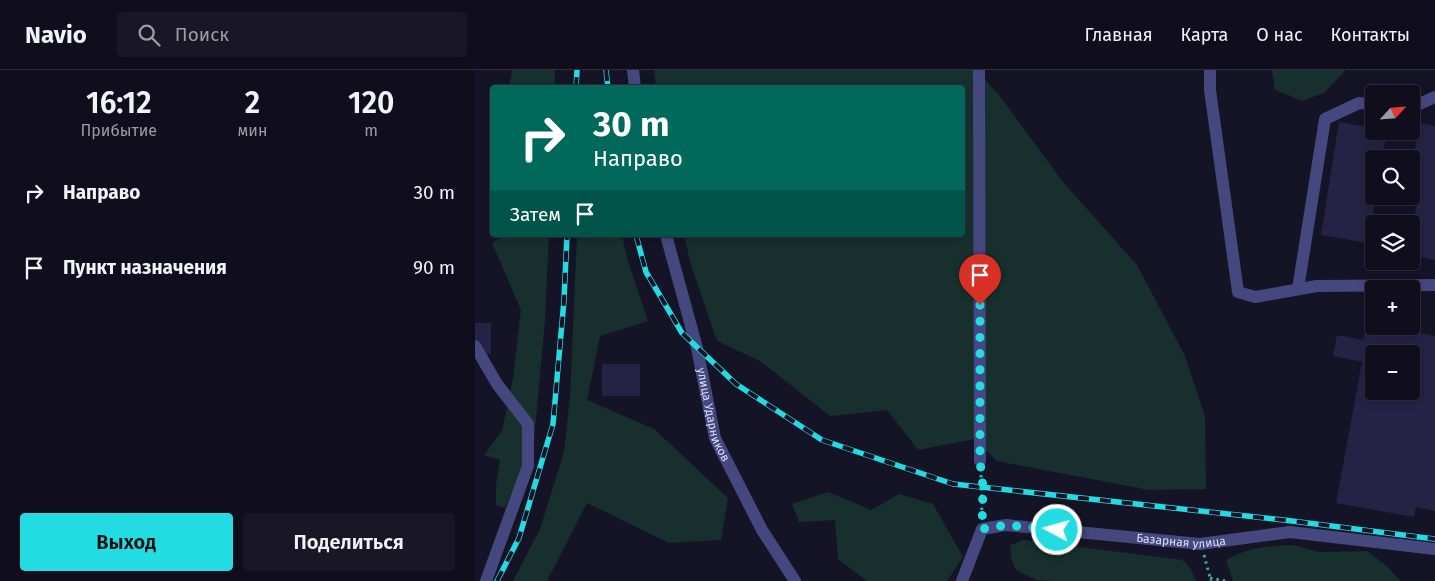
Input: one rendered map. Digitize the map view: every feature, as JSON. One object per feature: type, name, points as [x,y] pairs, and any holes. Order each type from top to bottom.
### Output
[{"type":"street","points":[[633,70],[635,85]]},
{"type":"street","points":[[979,70],[980,461]]},
{"type":"street","points":[[1210,70],[1210,90],[1238,292],[1255,297],[1317,286],[1435,285]]},
{"type":"street","points":[[1420,104],[1435,97]]},
{"type":"street","points":[[1298,289],[1325,119],[1359,103],[1365,103]]},
{"type":"street","name":"улица Ударников","points":[[667,237],[697,348],[715,438],[762,530],[795,581]]},
{"type":"street","points":[[475,346],[497,384],[528,424],[529,466],[485,581]]},
{"type":"street","name":"Базарная улица","points":[[982,529],[1007,525],[1201,544],[1290,532],[1435,549]]},
{"type":"street","points":[[962,581],[982,529]]},
{"type":"path","points":[[980,461],[983,487],[982,529]]},
{"type":"path","points":[[1201,544],[1211,579],[1226,581]]},
{"type":"green space","points":[[512,70],[555,70],[555,85],[509,85]]},
{"type":"green space","points":[[654,70],[976,70],[999,95],[1063,182],[1137,265],[1184,354],[1205,416],[1206,489],[1149,490],[997,461],[975,439],[918,450],[887,410],[830,416],[760,361],[717,341],[691,265],[684,237],[965,237],[965,85],[656,85]]},
{"type":"green space","points":[[1272,70],[1346,70],[1324,93],[1302,101],[1275,90]]},
{"type":"green space","points":[[501,237],[549,237],[545,320],[534,441],[505,508],[496,505],[496,485],[500,460],[484,455],[502,431],[513,378],[521,310],[492,243]]},
{"type":"green space","points":[[577,237],[622,237],[627,258],[648,321],[600,336],[587,400],[654,429],[728,498],[721,540],[669,543],[587,503],[547,581],[513,581],[540,529],[564,452],[570,397]]},
{"type":"green space","points":[[828,492],[871,510],[899,494],[933,504],[963,557],[947,581],[867,581],[838,559],[835,520],[799,522],[792,504]]},
{"type":"green space","points":[[1023,540],[1183,560],[1190,568],[1196,581],[1036,580],[1015,569],[1011,557],[1010,545]]},
{"type":"green space","points":[[1293,545],[1319,552],[1367,551],[1388,567],[1400,581],[1233,581],[1226,560],[1243,552],[1258,548]]},
{"type":"building","points":[[1339,122],[1365,126],[1365,140],[1385,140],[1384,150],[1365,150],[1365,205],[1374,205],[1373,215],[1365,215],[1365,242],[1321,235]]},
{"type":"building","points":[[1420,123],[1435,126],[1435,260],[1420,257],[1420,215],[1415,215],[1417,205],[1420,205],[1420,150],[1415,150],[1417,140],[1420,140]]},
{"type":"building","points":[[475,323],[491,323],[491,354],[475,354]]},
{"type":"building","points":[[1365,332],[1365,335],[1420,335],[1420,333],[1435,336],[1435,511],[1416,507],[1414,517],[1336,503],[1362,362],[1333,356],[1337,335],[1363,340]]},
{"type":"building","points":[[602,364],[640,364],[640,396],[602,396]]},
{"type":"railway","points":[[576,85],[577,70]]},
{"type":"railway","points":[[606,70],[608,85]]},
{"type":"railway","points":[[497,581],[519,538],[553,424],[564,300],[567,237]]},
{"type":"railway","points":[[637,237],[646,272],[682,333],[736,384],[822,440],[953,484],[1292,521],[1435,539]]},
{"type":"route","points":[[980,305],[982,529],[1007,525],[1057,530]]}]
